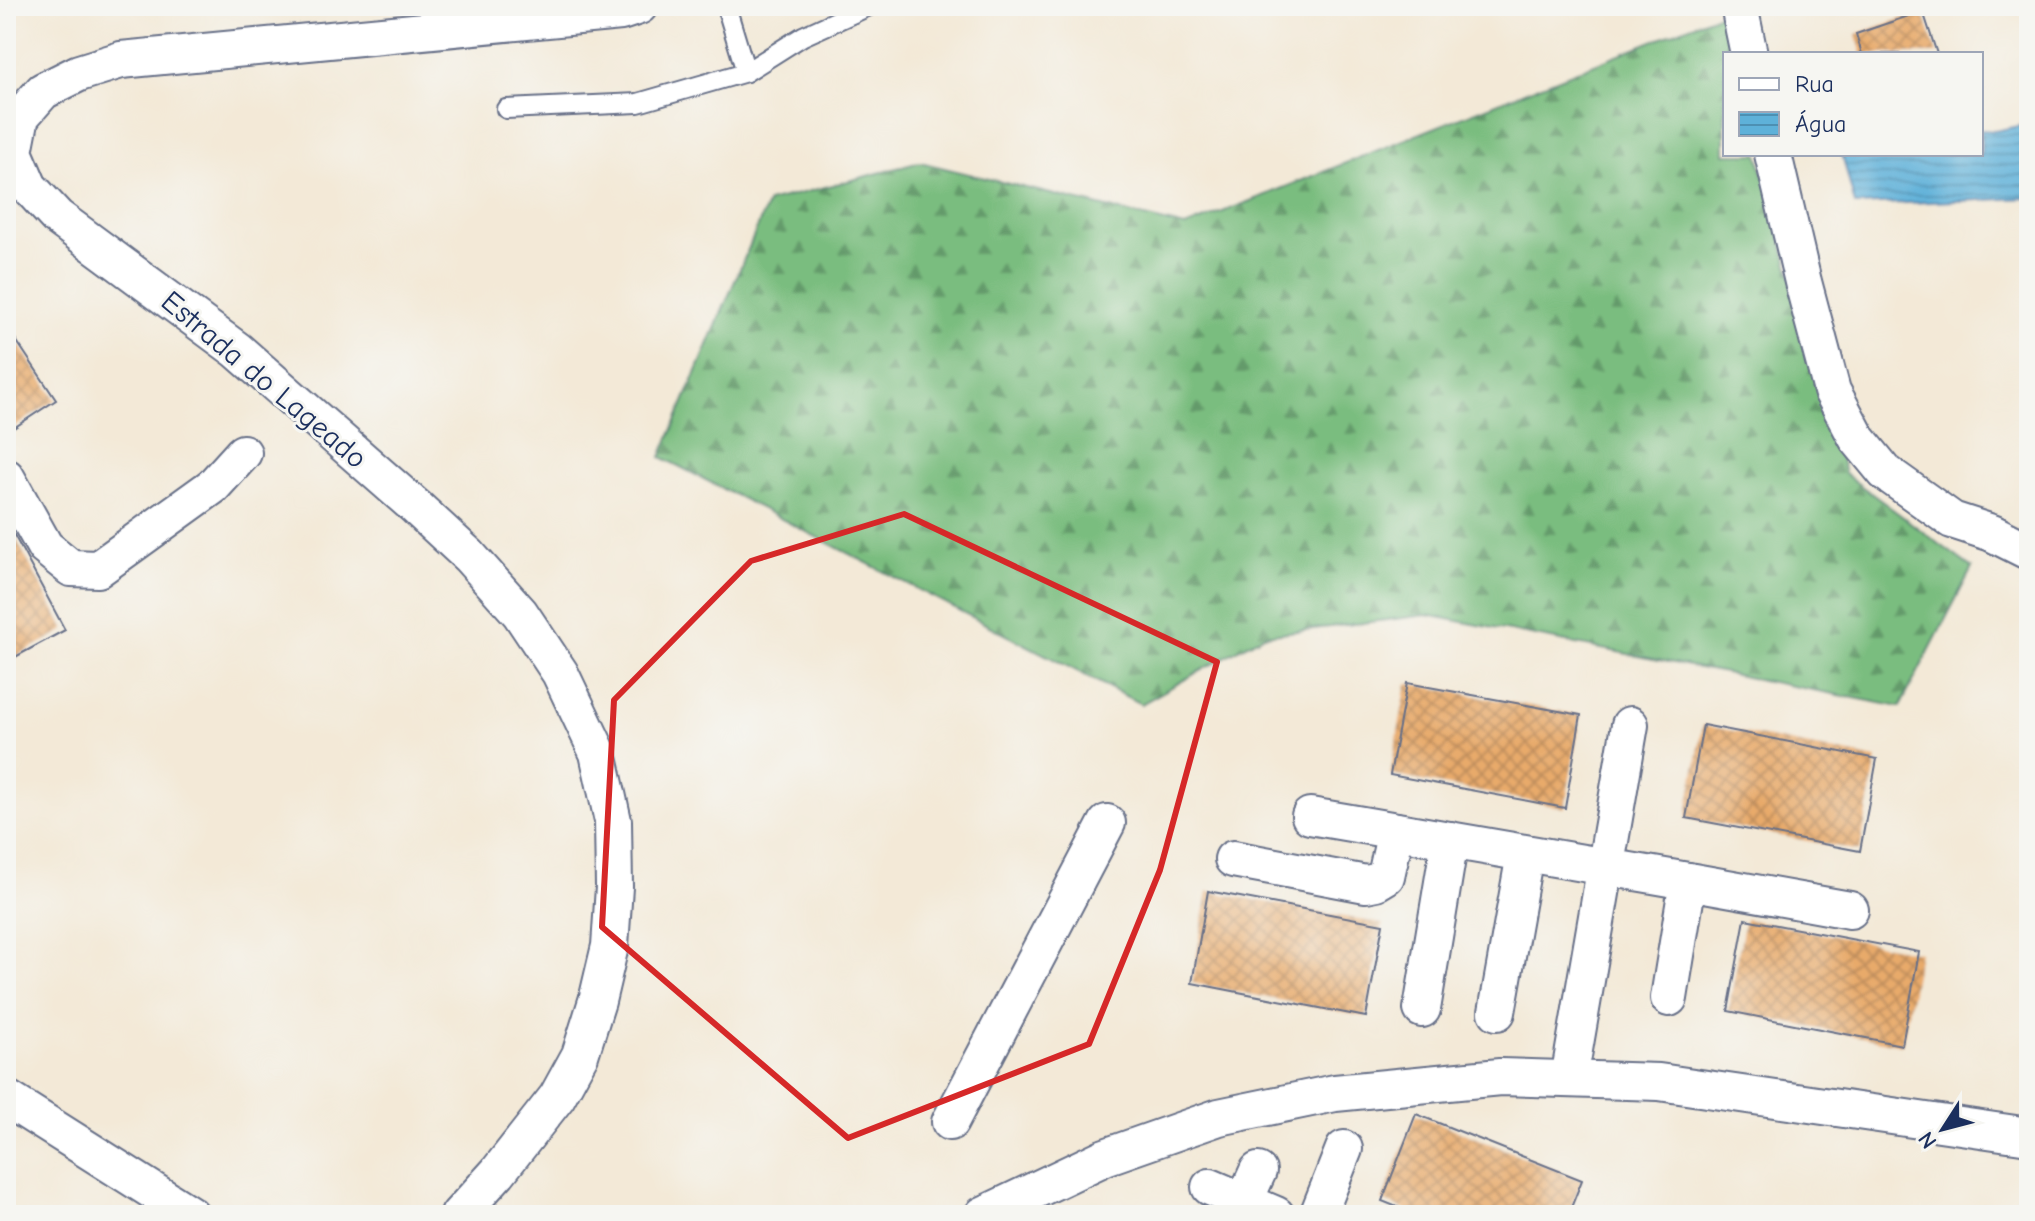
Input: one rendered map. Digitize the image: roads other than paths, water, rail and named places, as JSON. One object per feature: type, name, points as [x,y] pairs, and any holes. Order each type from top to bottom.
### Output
[{"type":"street","name":"Estrada do Lageado","points":[[459,1215],[498,1172],[557,1097],[580,1055],[597,1001],[610,946],[614,887],[613,821],[598,753],[560,673],[520,613],[469,556],[237,350],[57,217],[29,187],[14,152],[21,116],[43,91],[79,73],[121,60],[621,12],[639,6]]},
{"type":"street","points":[[1739,6],[1749,52]]},
{"type":"street","points":[[1773,156],[1832,391],[1857,438],[1885,472],[1952,520],[1992,533],[2026,550],[2029,548]]},
{"type":"street","points":[[6,477],[45,547],[71,568],[98,569],[213,486],[243,453]]},
{"type":"street","points":[[1569,1079],[1630,725]]},
{"type":"street","points":[[1310,816],[1850,910]]},
{"type":"street","points":[[950,1122],[1107,823]]},
{"type":"street","points":[[1233,859],[1366,884],[1386,876],[1396,831]]},
{"type":"street","points":[[1422,1009],[1450,840]]},
{"type":"street","points":[[1497,1012],[1525,854]]},
{"type":"street","points":[[1669,998],[1688,881]]},
{"type":"street","points":[[983,1215],[1105,1157],[1219,1117],[1335,1093],[1500,1077],[1659,1082],[2029,1136]]},
{"type":"street","points":[[6,1098],[191,1215]]},
{"type":"street","points":[[1318,1215],[1344,1149]]},
{"type":"street","points":[[1210,1187],[1259,1196]]},
{"type":"lane","points":[[726,6],[746,72]]},
{"type":"lane","points":[[506,109],[638,103],[746,72],[803,36],[869,6]]},
{"type":"water","points":[[2029,124],[2029,198],[1855,205],[1843,156],[1983,156],[1983,130],[1995,131]]}]
